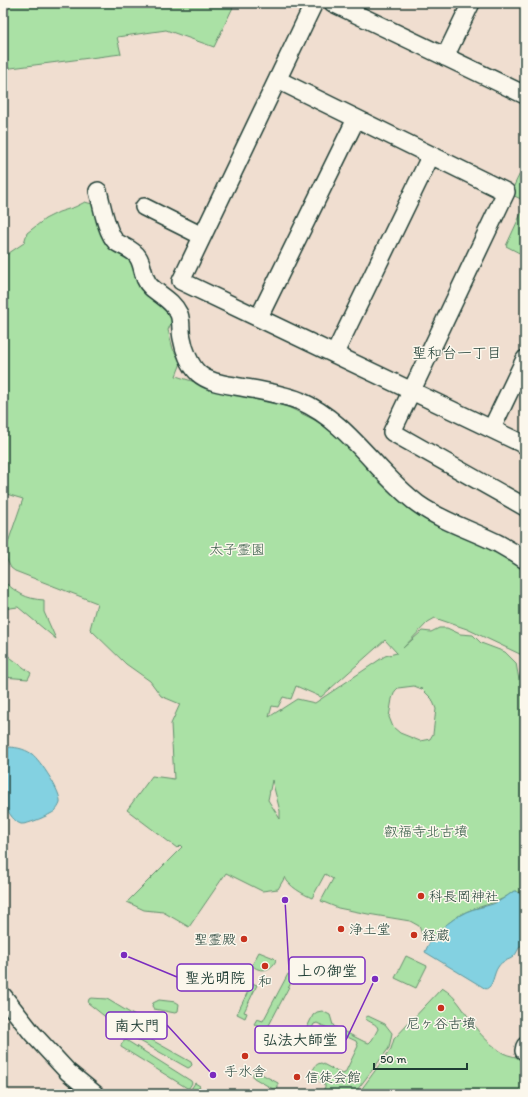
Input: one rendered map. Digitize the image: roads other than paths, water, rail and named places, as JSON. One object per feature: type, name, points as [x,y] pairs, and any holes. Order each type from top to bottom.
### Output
[{"type":"street","points":[[168,299],[181,281],[314,3]]},
{"type":"street","points":[[333,3],[525,95]]},
{"type":"street","points":[[445,57],[471,3]]},
{"type":"street","points":[[278,80],[506,192],[392,432],[525,507]]},
{"type":"street","points":[[259,317],[356,119]]},
{"type":"street","points":[[336,354],[431,155]]},
{"type":"street","points":[[98,191],[107,226],[114,240],[138,256],[145,278],[151,286],[168,299],[179,315],[185,350],[191,364],[198,373],[207,379],[218,383],[287,397],[312,407],[336,424],[418,504],[448,521],[499,544],[525,560]]},
{"type":"street","points":[[144,207],[202,236]]},
{"type":"street","points":[[181,281],[525,445]]},
{"type":"street","points":[[492,428],[525,359]]},
{"type":"street","points":[[3,996],[32,1033],[68,1072],[95,1094]]},
{"type":"street","points":[[525,1046],[525,1051]]},
{"type":"water","points":[[3,748],[22,749],[36,757],[50,777],[58,792],[60,803],[55,811],[24,824],[18,823],[12,817],[3,800]]},
{"type":"water","points":[[514,891],[525,898],[525,942],[521,945],[513,957],[503,962],[496,970],[492,983],[489,987],[486,989],[425,952],[436,934],[454,919],[469,911],[496,903]]},
{"type":"place","name":"科長岡神社","points":[[421,896]]},
{"type":"place","name":"上の御堂","points":[[285,900]]},
{"type":"place","name":"浄土堂","points":[[341,929]]},
{"type":"place","name":"経蔵","points":[[414,935]]},
{"type":"place","name":"聖霊殿","points":[[244,939]]},
{"type":"place","name":"聖光明院","points":[[124,955]]},
{"type":"place","name":"和","points":[[265,966]]},
{"type":"place","name":"弘法大師堂","points":[[375,979]]},
{"type":"place","name":"尼ヶ谷古墳","points":[[441,1008]]},
{"type":"place","name":"手水舎","points":[[245,1056]]},
{"type":"place","name":"南大門","points":[[213,1075]]},
{"type":"place","name":"信徒会館","points":[[297,1077]]},
{"type":"district","name":"聖和台一丁目","points":[[457,353]]},
{"type":"park label","name":"太子霊園","points":[[237,549]]},
{"type":"park label","name":"叡福寺北古墳","points":[[426,831]]}]
